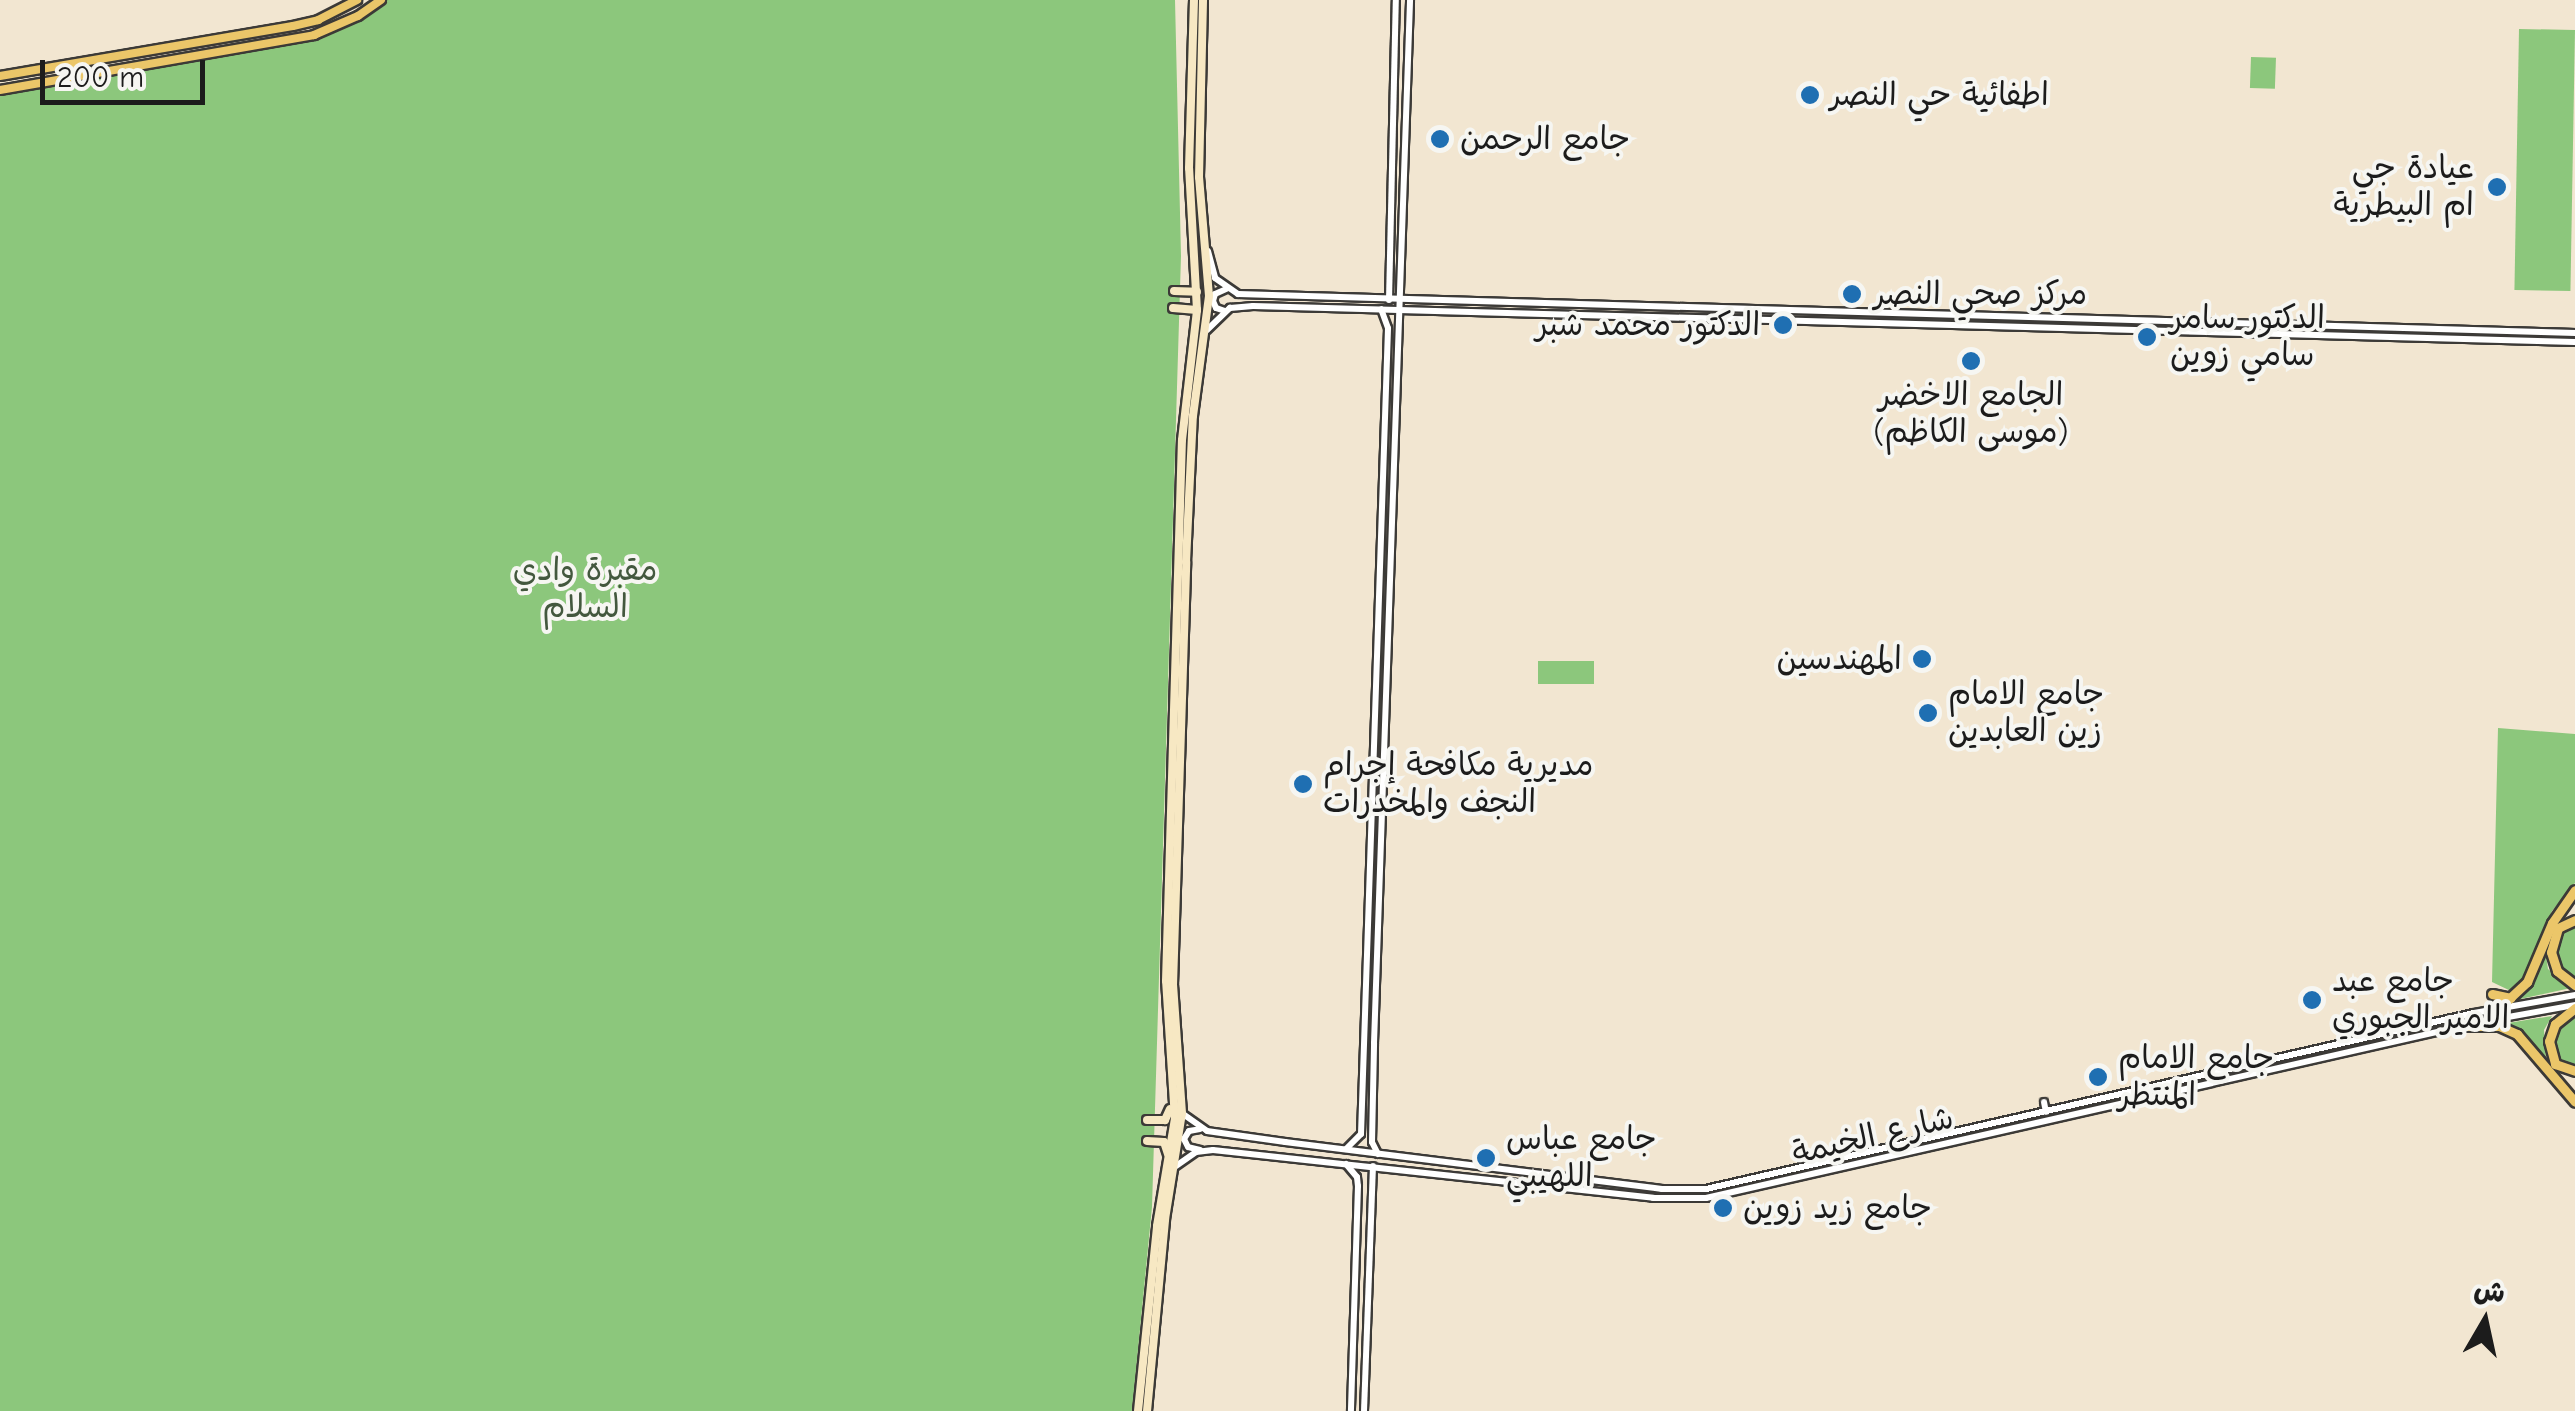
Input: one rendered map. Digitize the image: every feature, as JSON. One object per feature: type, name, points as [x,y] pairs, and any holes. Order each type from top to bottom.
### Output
[{"type":"highway","points":[[2498,1009],[2517,1000],[2552,923],[2575,890]]},
{"type":"highway","points":[[2575,920],[2558,928],[2550,952],[2557,971],[2575,986]]},
{"type":"highway","points":[[2492,994],[2504,1000],[2517,1000]]},
{"type":"highway","points":[[2575,1007],[2555,1024],[2549,1042],[2556,1064],[2575,1071]]},
{"type":"highway","points":[[2460,1026],[2499,1026],[2517,1034],[2575,1102]]},
{"type":"main road","points":[[0,76],[293,26],[318,20],[356,0]]},
{"type":"main road","points":[[0,90],[314,35],[358,16],[382,0]]},
{"type":"main road","points":[[1138,1411],[1157,1260],[1182,1113],[1173,985],[1188,384],[1197,310],[1199,221],[1194,0]]},
{"type":"main road","points":[[1196,199],[1203,0]]},
{"type":"main road","points":[[1172,1165],[1175,1119],[1166,981],[1189,407],[1198,386],[1207,330],[1208,250],[1199,221]]},
{"type":"main road","points":[[1174,291],[1197,292]]},
{"type":"main road","points":[[1173,308],[1197,310]]},
{"type":"main road","points":[[1188,384],[1198,386]]},
{"type":"main road","points":[[1147,1120],[1168,1118],[1173,1090]]},
{"type":"main road","points":[[1147,1141],[1166,1144],[1172,1165]]},
{"type":"main road","points":[[1148,1411],[1157,1260]]},
{"type":"street","points":[[1388,300],[1396,0]]},
{"type":"street","points":[[1379,1155],[1372,1142],[1410,0]]},
{"type":"street","points":[[1396,14],[1409,14]]},
{"type":"street","points":[[1208,250],[1215,278],[1238,294],[1388,300],[1402,305],[1485,312],[1954,326],[2330,330],[2575,342]]},
{"type":"street","points":[[1226,311],[1216,308],[1213,302],[1218,292],[1227,290]]},
{"type":"street","points":[[1485,302],[1485,312]]},
{"type":"street","points":[[1207,330],[1226,311],[1239,306],[1381,309],[1485,302],[2312,330]]},
{"type":"street","points":[[1696,318],[1697,308]]},
{"type":"street","points":[[1720,308],[1721,318]]},
{"type":"street","points":[[1372,1142],[1364,1144],[1360,1138],[1388,328],[1381,309]]},
{"type":"street","points":[[1954,326],[1955,316]]},
{"type":"street","points":[[1982,316],[1982,326]]},
{"type":"street","points":[[2491,335],[2575,333]]},
{"type":"street","points":[[1375,712],[1384,714]]},
{"type":"street","points":[[1374,743],[1384,742]]},
{"type":"street","points":[[2517,1000],[2575,995]]},
{"type":"street","name":"شارع الخيمة","points":[[1201,1150],[1674,1200],[1706,1198],[2460,1026],[2575,1007]]},
{"type":"street","name":"شارع الخيمة","points":[[1202,1129],[1379,1155],[1683,1190],[1725,1186],[2498,1009]]},
{"type":"street","points":[[2318,1037],[2320,1048]]},
{"type":"street","points":[[2300,1053],[2302,1064]]},
{"type":"street","points":[[2268,1061],[2270,1071]]},
{"type":"street","points":[[2044,1102],[2046,1112]]},
{"type":"street","points":[[1182,1113],[1202,1129]]},
{"type":"street","points":[[1973,1138],[1971,1132],[1985,1126]]},
{"type":"street","points":[[1201,1150],[1188,1147],[1184,1138],[1189,1131],[1202,1129]]},
{"type":"street","points":[[1932,1148],[1948,1142],[1946,1135]]},
{"type":"street","points":[[1343,1150],[1360,1138]]},
{"type":"street","points":[[1172,1165],[1201,1150]]},
{"type":"street","points":[[1345,1163],[1357,1177],[1358,1194],[1351,1411]]},
{"type":"street","points":[[1364,1411],[1373,1166]]},
{"type":"street","points":[[1534,1174],[1540,1180],[1535,1185]]},
{"type":"street","points":[[1472,1189],[1473,1178]]},
{"type":"street","points":[[1574,1189],[1572,1184],[1580,1180]]},
{"type":"street","points":[[1358,1194],[1372,1194]]},
{"type":"green space","name":"مقبرة وادي السلام","points":[[386,0],[1175,0],[1181,256],[1152,1207],[1132,1411],[0,1411],[0,94],[306,41],[336,31]]},
{"type":"green space","points":[[2519,29],[2575,30],[2570,291],[2514,290]]},
{"type":"green space","points":[[2251,57],[2276,58],[2275,89],[2250,88]]},
{"type":"green space","points":[[1538,661],[1594,661],[1594,684],[1538,684]]},
{"type":"green space","points":[[2498,728],[2575,734],[2575,883],[2552,911],[2522,982],[2513,992],[2492,982]]},
{"type":"green space","points":[[2575,925],[2575,981],[2557,964],[2554,949],[2559,930]]},
{"type":"green space","points":[[2545,949],[2548,969],[2571,988],[2516,1000],[2524,993]]},
{"type":"green space","points":[[2575,1014],[2575,1064],[2562,1065],[2556,1058],[2553,1036]]},
{"type":"green space","points":[[2552,1016],[2544,1030],[2546,1058],[2508,1023]]},
{"type":"place","name":"اطفائية حي النصر","points":[[1810,95]]},
{"type":"place","name":"جامع الرحمن","points":[[1440,139]]},
{"type":"place","name":"عيادة جي ام البيطرية","points":[[2497,187]]},
{"type":"place","name":"مركز صحي النصر","points":[[1852,294]]},
{"type":"place","name":"الدكتور محمد شبر","points":[[1783,325]]},
{"type":"place","name":"الدكتور سامر سامي زوين","points":[[2147,337]]},
{"type":"place","name":"الجامع الاخضر (موسى الكاظم)","points":[[1971,361]]},
{"type":"place","name":"المهندسين","points":[[1922,659]]},
{"type":"place","name":"جامع الامام زين العابدين","points":[[1928,713]]},
{"type":"place","name":"مديرية مكافحة إجرام النجف والمخدرات","points":[[1303,784]]},
{"type":"place","name":"جامع عبد الامير الجبوري","points":[[2312,1000]]},
{"type":"place","name":"جامع الامام المنتظر","points":[[2098,1077]]},
{"type":"place","name":"جامع عباس اللهيبي","points":[[1486,1158]]},
{"type":"place","name":"جامع زيد زوين","points":[[1723,1208]]}]
